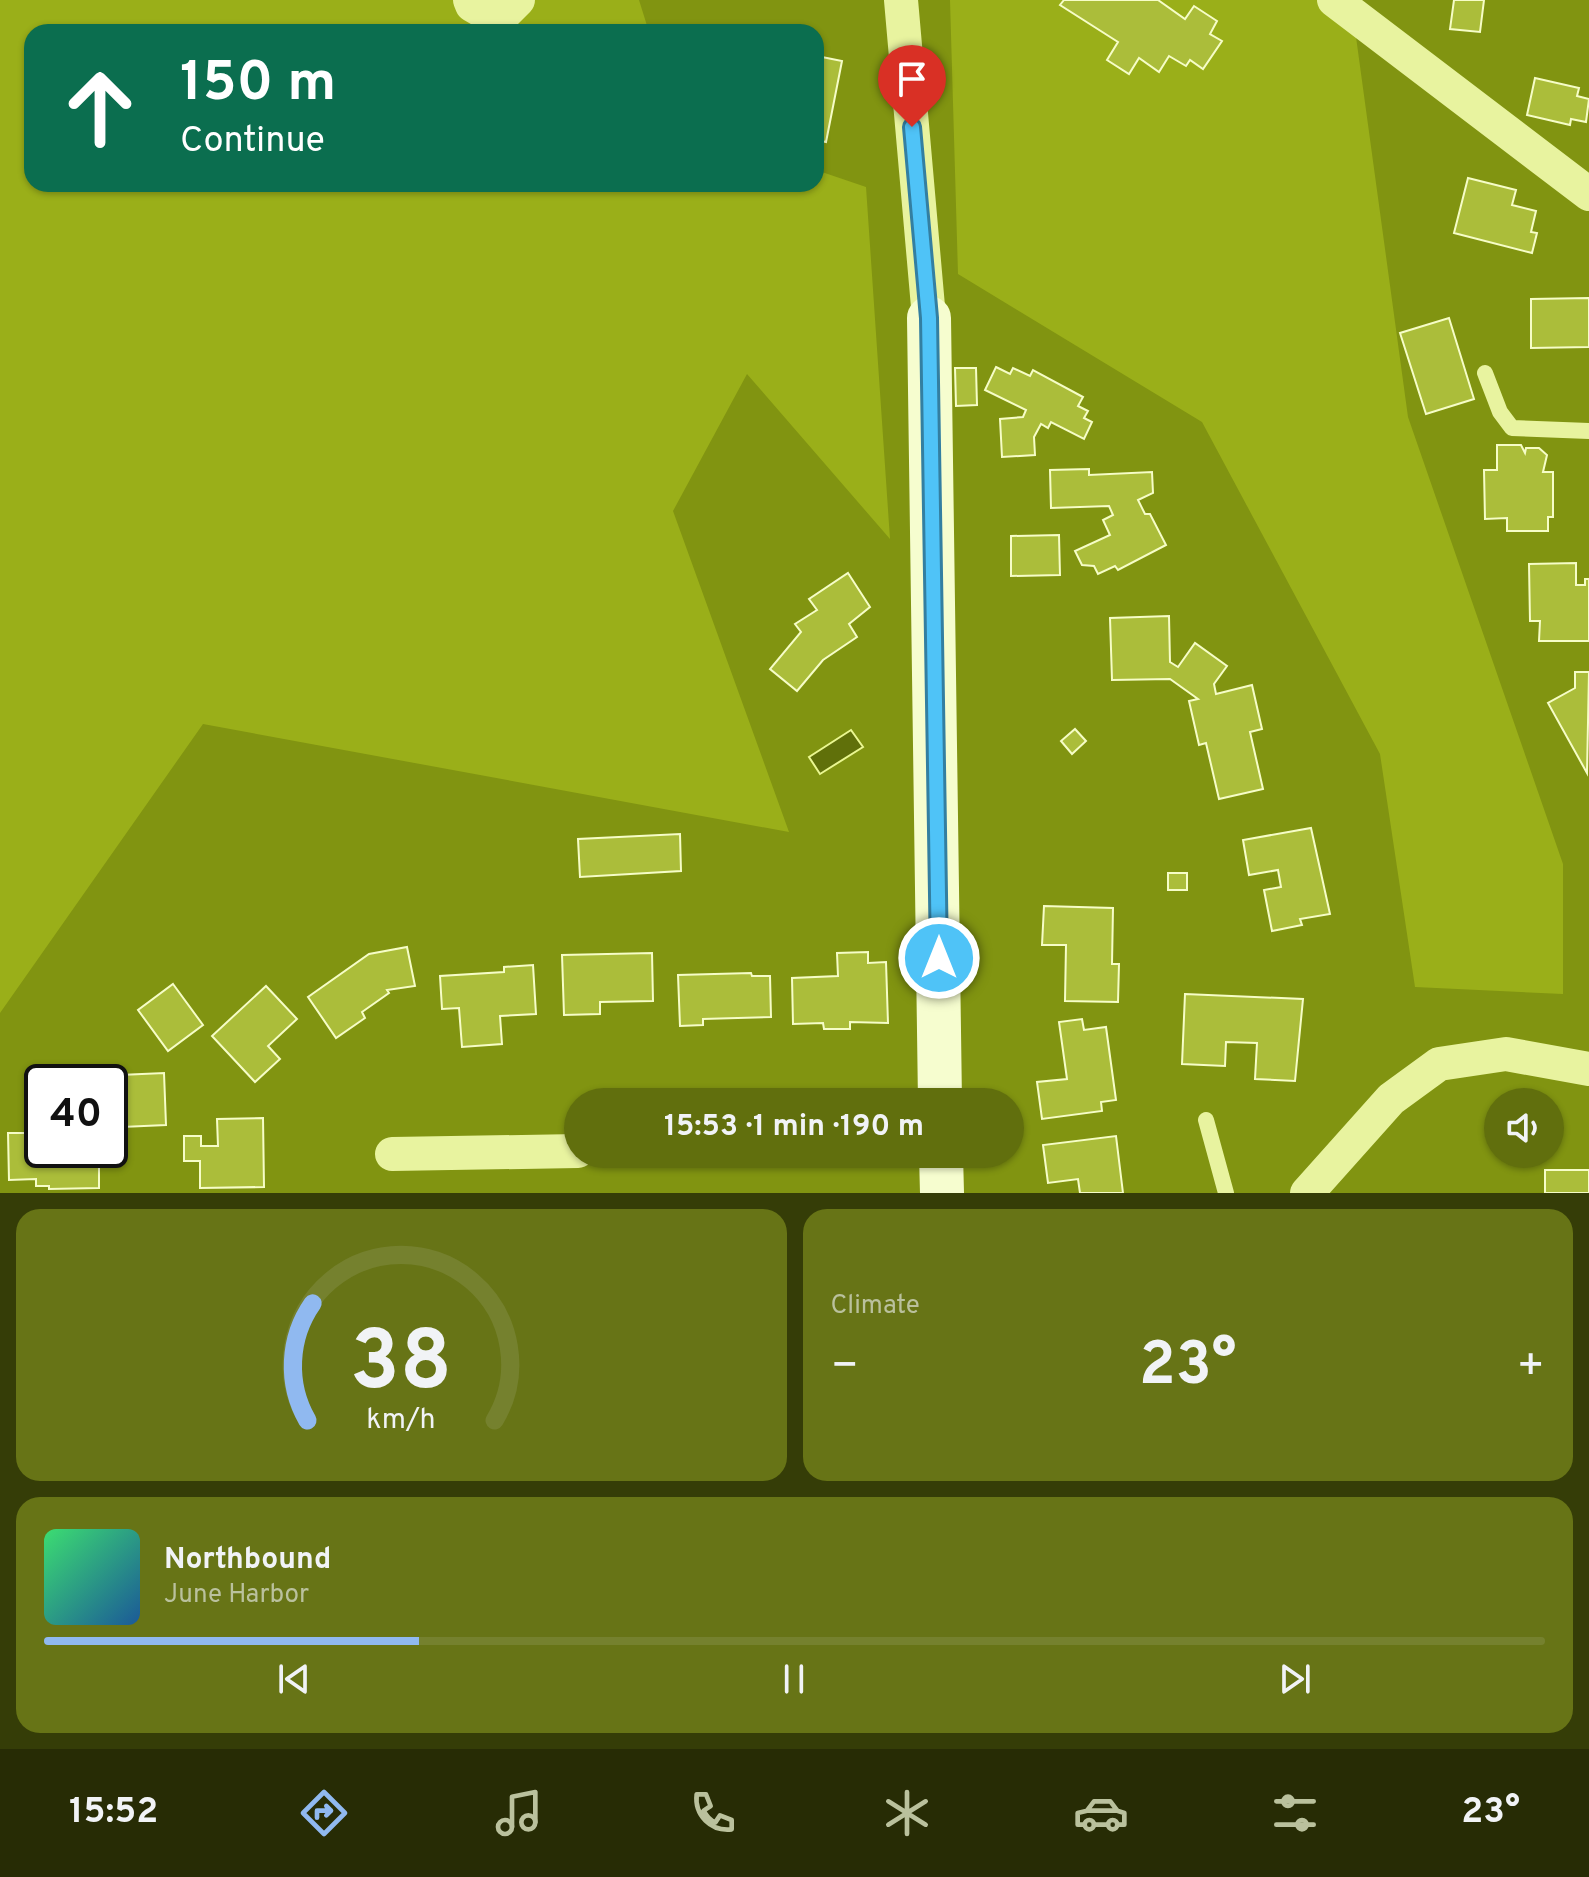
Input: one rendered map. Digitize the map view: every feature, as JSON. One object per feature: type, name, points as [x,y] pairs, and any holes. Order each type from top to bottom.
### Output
[{"type":"street","points":[[470,0],[472,5],[498,20],[518,0]]},
{"type":"street","points":[[901,0],[929,318],[940,1088]]},
{"type":"street","points":[[1334,0],[1589,194]]},
{"type":"street","points":[[1307,1193],[1391,1099],[1439,1064],[1506,1054],[1589,1069]]},
{"type":"street","points":[[392,1154],[564,1151]]},
{"type":"street","points":[[941,1168],[942,1193]]},
{"type":"lane","points":[[1485,373],[1500,412],[1512,428],[1589,431]]},
{"type":"lane","points":[[1206,1120],[1226,1193]]},
{"type":"shaded area","points":[[0,0],[639,0],[646,24],[24,24],[24,192],[824,192],[824,173],[866,187],[890,539],[747,374],[673,511],[789,832],[203,724],[0,1013]]},
{"type":"shaded area","points":[[950,0],[1321,0],[1353,15],[1408,417],[1563,864],[1563,994],[1415,987],[1380,754],[1202,422],[958,274]]},
{"type":"shaded area","points":[[851,730],[863,747],[820,774],[809,757]]},
{"type":"building","points":[[1064,0],[1158,0],[1185,19],[1194,6],[1217,21],[1210,34],[1222,41],[1203,69],[1190,60],[1186,66],[1169,56],[1159,72],[1139,58],[1129,74],[1107,60],[1118,42],[1060,5]]},
{"type":"building","points":[[1454,0],[1484,0],[1480,32],[1450,29]]},
{"type":"building","points":[[824,57],[842,61],[824,142]]},
{"type":"building","points":[[1535,78],[1579,88],[1577,96],[1589,99],[1586,122],[1571,119],[1570,125],[1527,115]]},
{"type":"building","points":[[1468,178],[1516,190],[1512,205],[1536,211],[1531,232],[1537,233],[1532,253],[1454,233]]},
{"type":"building","points":[[1589,298],[1589,347],[1531,348],[1531,299]]},
{"type":"building","points":[[1449,318],[1474,399],[1426,414],[1400,333]]},
{"type":"building","points":[[996,367],[1010,374],[1013,368],[1030,376],[1033,370],[1083,397],[1078,406],[1088,411],[1084,418],[1092,422],[1084,439],[1051,422],[1048,428],[1041,424],[1034,437],[1035,455],[1002,457],[1000,419],[1023,417],[1026,410],[985,390]]},
{"type":"building","points":[[955,368],[976,368],[977,405],[956,406]]},
{"type":"building","points":[[1497,445],[1521,445],[1525,453],[1526,448],[1539,448],[1547,455],[1543,472],[1553,472],[1553,517],[1548,517],[1548,531],[1507,531],[1507,518],[1485,519],[1484,470],[1497,470]]},
{"type":"building","points":[[1089,469],[1089,475],[1152,472],[1153,493],[1138,500],[1145,514],[1150,514],[1166,545],[1118,570],[1115,566],[1098,574],[1094,566],[1082,565],[1075,551],[1110,535],[1103,520],[1113,515],[1109,506],[1051,508],[1050,470]]},
{"type":"building","points":[[1059,535],[1060,575],[1011,576],[1011,536]]},
{"type":"building","points":[[1576,563],[1576,585],[1585,585],[1585,579],[1589,579],[1589,641],[1539,641],[1540,621],[1530,621],[1529,564]]},
{"type":"building","points":[[848,573],[870,607],[849,624],[857,637],[823,660],[797,691],[770,669],[801,632],[795,624],[817,610],[809,599]]},
{"type":"building","points":[[1169,616],[1170,662],[1178,667],[1195,643],[1227,666],[1214,684],[1216,694],[1252,685],[1262,729],[1250,732],[1263,789],[1219,799],[1206,743],[1199,745],[1189,701],[1198,699],[1170,679],[1112,680],[1110,618]]},
{"type":"building","points":[[1575,672],[1589,672],[1587,773],[1548,703],[1575,688]]},
{"type":"building","points":[[1075,729],[1086,741],[1072,754],[1061,741]]},
{"type":"building","points":[[1311,828],[1330,914],[1300,919],[1302,925],[1272,931],[1264,890],[1281,887],[1278,870],[1249,875],[1243,840]]},
{"type":"building","points":[[680,834],[681,871],[580,877],[578,839]]},
{"type":"building","points":[[1168,873],[1187,873],[1187,890],[1168,890]]},
{"type":"building","points":[[1044,906],[1113,908],[1112,964],[1119,964],[1118,1002],[1065,1001],[1066,945],[1042,945]]},
{"type":"building","points":[[407,947],[415,986],[387,990],[389,993],[362,1012],[365,1018],[336,1038],[308,997],[369,954]]},
{"type":"building","points":[[868,952],[868,963],[886,962],[888,1023],[850,1022],[850,1029],[824,1029],[823,1023],[793,1024],[792,978],[838,976],[837,953]]},
{"type":"building","points":[[652,953],[653,1001],[600,1002],[600,1014],[564,1015],[562,955]]},
{"type":"building","points":[[533,965],[536,1014],[500,1016],[502,1044],[462,1047],[459,1008],[442,1009],[440,976],[504,972],[504,967]]},
{"type":"building","points":[[751,973],[752,976],[770,976],[771,1017],[703,1019],[703,1025],[680,1026],[678,975]]},
{"type":"building","points":[[173,984],[203,1025],[168,1051],[138,1010]]},
{"type":"building","points":[[266,986],[297,1019],[268,1046],[280,1059],[255,1082],[212,1036]]},
{"type":"building","points":[[1185,994],[1303,999],[1295,1081],[1255,1079],[1257,1043],[1226,1042],[1225,1066],[1182,1064]]},
{"type":"building","points":[[1082,1019],[1084,1030],[1106,1027],[1116,1100],[1101,1102],[1102,1111],[1042,1119],[1037,1082],[1067,1079],[1059,1022]]},
{"type":"building","points":[[164,1073],[166,1125],[128,1127],[128,1075]]},
{"type":"building","points":[[263,1118],[264,1187],[200,1188],[200,1161],[184,1161],[184,1136],[201,1136],[201,1146],[218,1146],[217,1119]]},
{"type":"building","points":[[8,1133],[24,1133],[24,1168],[99,1168],[99,1188],[49,1189],[49,1186],[36,1186],[36,1179],[9,1180]]},
{"type":"building","points":[[1116,1136],[1123,1193],[1080,1193],[1078,1179],[1048,1183],[1043,1145]]},
{"type":"building","points":[[1545,1170],[1589,1170],[1589,1193],[1545,1193]]},
{"type":"route","points":[[912,127],[929,318],[939,958]]}]
